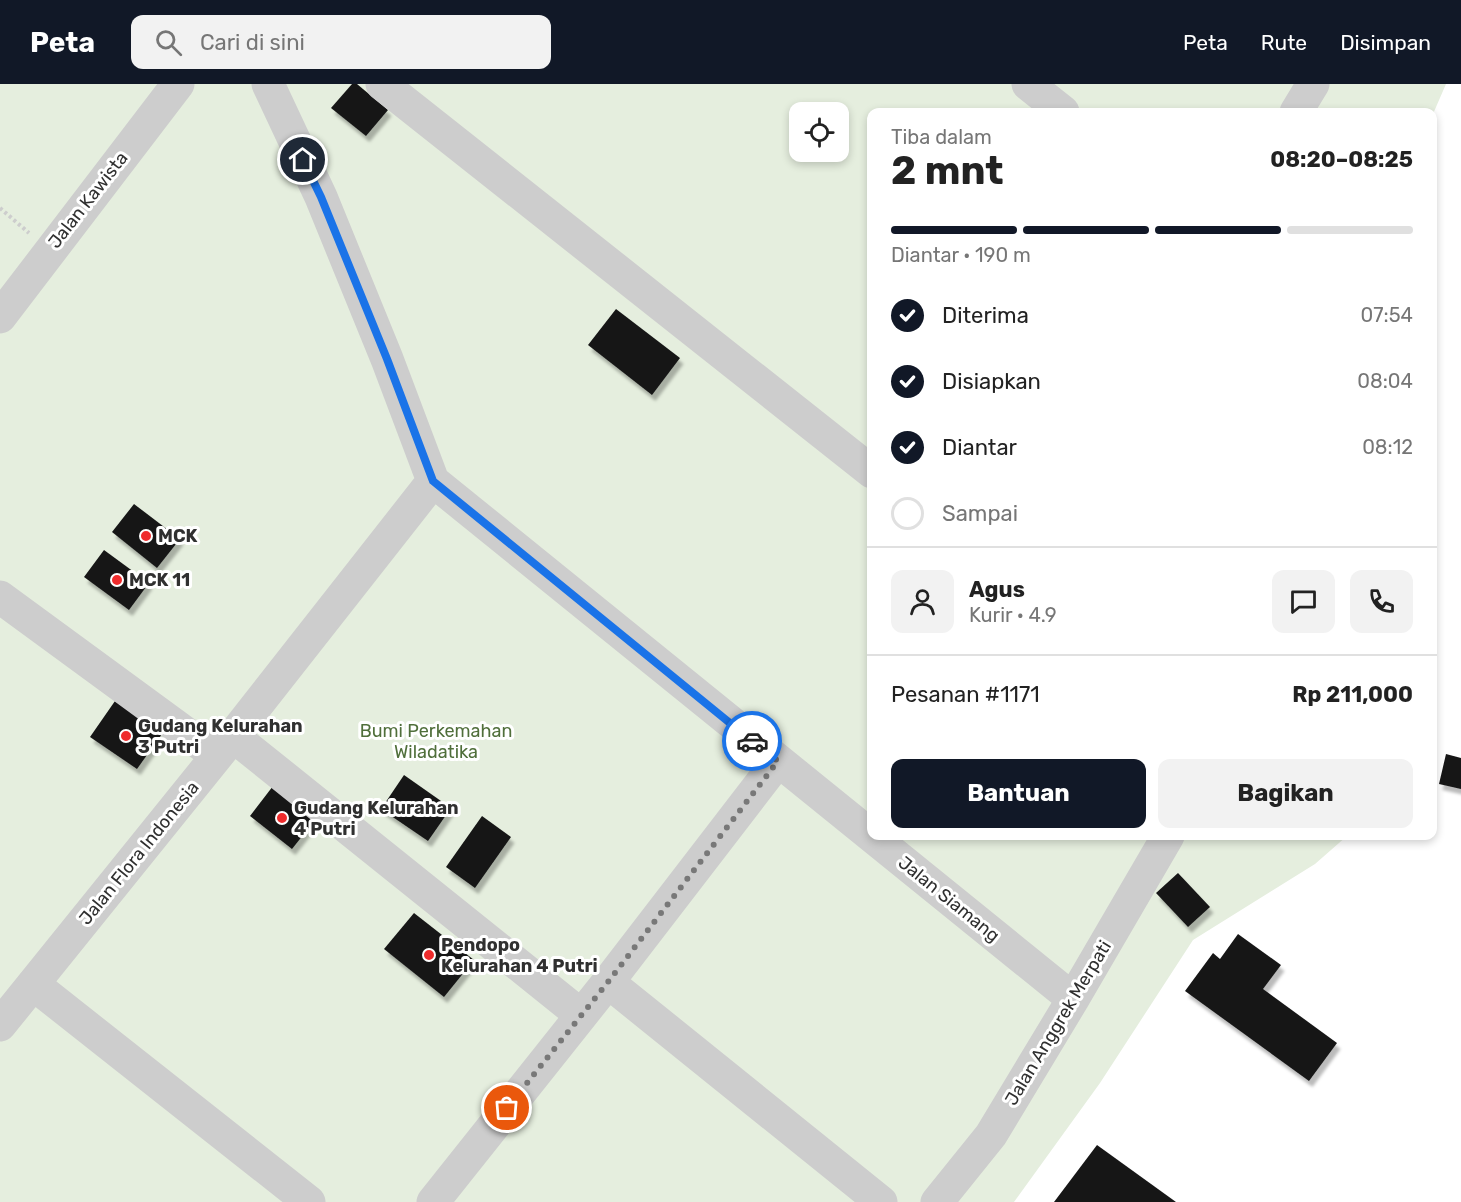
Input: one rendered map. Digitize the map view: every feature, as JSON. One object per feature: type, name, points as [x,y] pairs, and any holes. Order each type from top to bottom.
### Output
[{"type":"street","name":"Jalan Kawista","points":[[0,317],[178,84]]},
{"type":"street","points":[[268,84],[321,197],[387,359],[433,481]]},
{"type":"street","points":[[382,84],[867,468]]},
{"type":"street","points":[[1028,84],[1058,108]]},
{"type":"street","points":[[1298,108],[1313,84]]},
{"type":"street","name":"Jalan Flora Indonesia","points":[[0,1025],[225,746],[433,481]]},
{"type":"street","name":"Jalan Siamang","points":[[433,481],[867,833]]},
{"type":"street","points":[[0,597],[225,746],[581,1015]]},
{"type":"street","points":[[433,1202],[608,982],[778,761]]},
{"type":"street","name":"Jalan Siamang","points":[[876,840],[1073,999]]},
{"type":"street","name":"Jalan Anggrek Merpati","points":[[937,1202],[991,1135],[1166,840]]},
{"type":"street","points":[[608,982],[881,1202]]},
{"type":"street","points":[[33,984],[309,1202]]},
{"type":"path","points":[[0,208],[50,251]]},
{"type":"green space","name":"Bumi Perkemahan Wiladatika","points":[[0,84],[1446,84],[1436,108],[867,108],[867,840],[1342,840],[1315,864],[1193,940],[1100,1083],[1014,1202],[0,1202]]},
{"type":"building","points":[[352,84],[357,84],[388,110],[366,136],[331,108]]},
{"type":"building","points":[[616,309],[680,358],[652,395],[588,345]]},
{"type":"building","name":"MCK","points":[[134,504],[180,539],[157,568],[112,532]]},
{"type":"building","name":"MCK 11","points":[[104,550],[149,583],[129,610],[84,577]]},
{"type":"building","name":"Gudang Kelurahan 3 Putri","points":[[115,701],[162,734],[137,769],[90,737]]},
{"type":"building","points":[[1446,754],[1461,758],[1461,789],[1439,784]]},
{"type":"building","points":[[404,775],[451,808],[428,841],[381,809]]},
{"type":"building","name":"Gudang Kelurahan 4 Putri","points":[[273,786],[315,820],[292,849],[250,816]]},
{"type":"building","points":[[482,816],[511,837],[475,888],[446,867]]},
{"type":"building","points":[[1178,873],[1210,907],[1188,927],[1156,893]]},
{"type":"building","name":"Pendopo Kelurahan 4 Putri","points":[[414,913],[474,960],[444,997],[384,949]]},
{"type":"building","points":[[1238,934],[1281,965],[1263,989],[1337,1043],[1309,1081],[1185,991],[1213,953],[1220,959]]},
{"type":"building","points":[[1097,1145],[1176,1202],[1054,1202]]},
{"type":"way so far","points":[[507,1108],[608,982],[778,761],[752,741]]},
{"type":"place","name":"MCK","points":[[146,536]]},
{"type":"place","name":"MCK 11","points":[[117,580]]},
{"type":"place","name":"Gudang Kelurahan 3 Putri","points":[[126,736]]},
{"type":"place","name":"Gudang Kelurahan 4 Putri","points":[[282,818]]},
{"type":"place","name":"Pendopo Kelurahan 4 Putri","points":[[429,955]]},
{"type":"route","points":[[303,160],[321,197],[387,359],[433,481],[752,741]]}]
